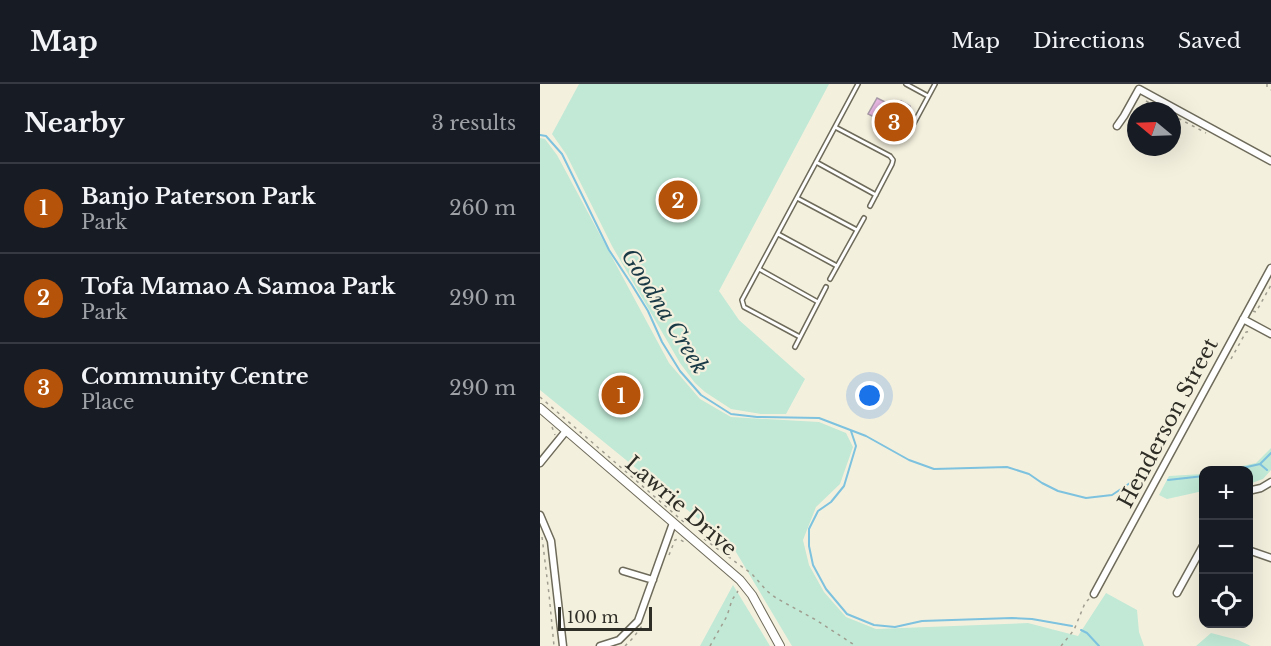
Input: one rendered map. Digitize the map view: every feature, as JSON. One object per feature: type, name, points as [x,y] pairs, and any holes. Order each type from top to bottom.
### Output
[{"type":"street","points":[[1117,126],[1140,87],[1147,98],[1271,161]]},
{"type":"street","name":"Henderson Street","points":[[1094,594],[1271,268]]},
{"type":"street","points":[[1243,319],[1271,334]]},
{"type":"street","name":"Lawrie Drive","points":[[540,408],[743,584],[752,595],[780,646]]},
{"type":"street","points":[[540,463],[566,430]]},
{"type":"street","points":[[1253,490],[1271,482]]},
{"type":"street","points":[[540,515],[551,541],[563,646]]},
{"type":"street","points":[[600,646],[619,640],[638,621],[673,523]]},
{"type":"street","points":[[1177,593],[1199,552]]},
{"type":"street","points":[[1253,552],[1271,558]]},
{"type":"street","points":[[623,571],[653,580]]},
{"type":"lane","points":[[800,337],[742,306],[742,300],[858,84]]},
{"type":"lane","points":[[906,84],[928,96]]},
{"type":"lane","points":[[907,136],[935,84]]},
{"type":"lane","points":[[835,127],[890,156],[893,160],[870,206]]},
{"type":"lane","points":[[816,162],[876,195]]},
{"type":"lane","points":[[797,198],[857,230]]},
{"type":"lane","points":[[830,279],[864,218]]},
{"type":"lane","points":[[778,234],[837,266]]},
{"type":"lane","points":[[759,269],[818,302]]},
{"type":"lane","points":[[795,347],[826,287]]},
{"type":"path","points":[[1267,84],[1271,90]]},
{"type":"path","points":[[1142,100],[1147,98],[1153,102]]},
{"type":"path","points":[[1231,359],[1246,332],[1253,331],[1256,326],[1259,320],[1256,312],[1271,285]]},
{"type":"path","points":[[1249,309],[1256,312]]},
{"type":"path","points":[[540,397],[689,526]]},
{"type":"path","points":[[554,438],[555,433],[551,428],[556,422]]},
{"type":"path","points":[[541,534],[544,543],[554,646]]},
{"type":"path","points":[[667,559],[675,540],[686,543],[690,537]]},
{"type":"path","points":[[701,537],[752,574],[776,598],[856,646]]},
{"type":"path","points":[[710,646],[727,616],[732,600],[743,584]]},
{"type":"path","points":[[1061,646],[1074,630],[1085,603],[1094,594]]},
{"type":"path","points":[[625,646],[645,620]]},
{"type":"green space","points":[[579,84],[829,84],[719,291],[739,320],[805,379],[786,414],[761,414],[731,409],[695,383],[680,363],[612,246],[566,154],[552,134]]},
{"type":"green space","points":[[540,138],[545,139],[557,155],[669,363],[700,399],[731,417],[819,422],[846,433],[853,447],[840,484],[816,507],[803,540],[809,565],[824,592],[846,617],[876,629],[1028,623],[1078,636],[1106,593],[1137,610],[1139,632],[1144,646],[792,646],[733,547],[540,390]]},
{"type":"green space","points":[[1271,448],[1271,470],[1263,479],[1253,483],[1253,466],[1242,466],[1256,463]]},
{"type":"green space","points":[[1199,474],[1199,492],[1167,499],[1159,495],[1169,476]]},
{"type":"green space","points":[[733,585],[770,646],[700,646]]},
{"type":"green space","points":[[1211,633],[1238,640],[1251,646],[1196,646]]},
{"type":"building","points":[[877,98],[897,108],[901,101],[910,106],[911,110],[900,130],[868,114]]},
{"type":"waterway","name":"Goodna Creek","points":[[540,135],[546,136],[562,154],[609,250],[648,311],[662,342],[680,371],[701,395],[731,414],[757,417],[819,418],[866,436],[909,460],[934,469],[1007,467],[1029,474],[1058,491],[1086,498],[1112,495],[1147,475]]},
{"type":"waterway","name":"Goodna Creek","points":[[851,431],[856,446],[844,486],[831,502],[818,511],[809,529],[809,546],[813,565],[826,589],[847,614],[874,625],[895,627],[922,621],[1012,618],[1072,626]]},
{"type":"waterway","points":[[1251,466],[1260,464],[1271,453]]},
{"type":"waterway","points":[[1260,464],[1267,470]]},
{"type":"waterway","points":[[1168,480],[1199,477]]},
{"type":"waterway","name":"Goodna Creek","points":[[1081,630],[1099,646]]},
{"type":"place","name":"Community Centre","points":[[894,122]]},
{"type":"place","name":"Tofa Mamao A Samoa Park","points":[[678,200]]},
{"type":"place","name":"Banjo Paterson Park","points":[[621,395]]}]
